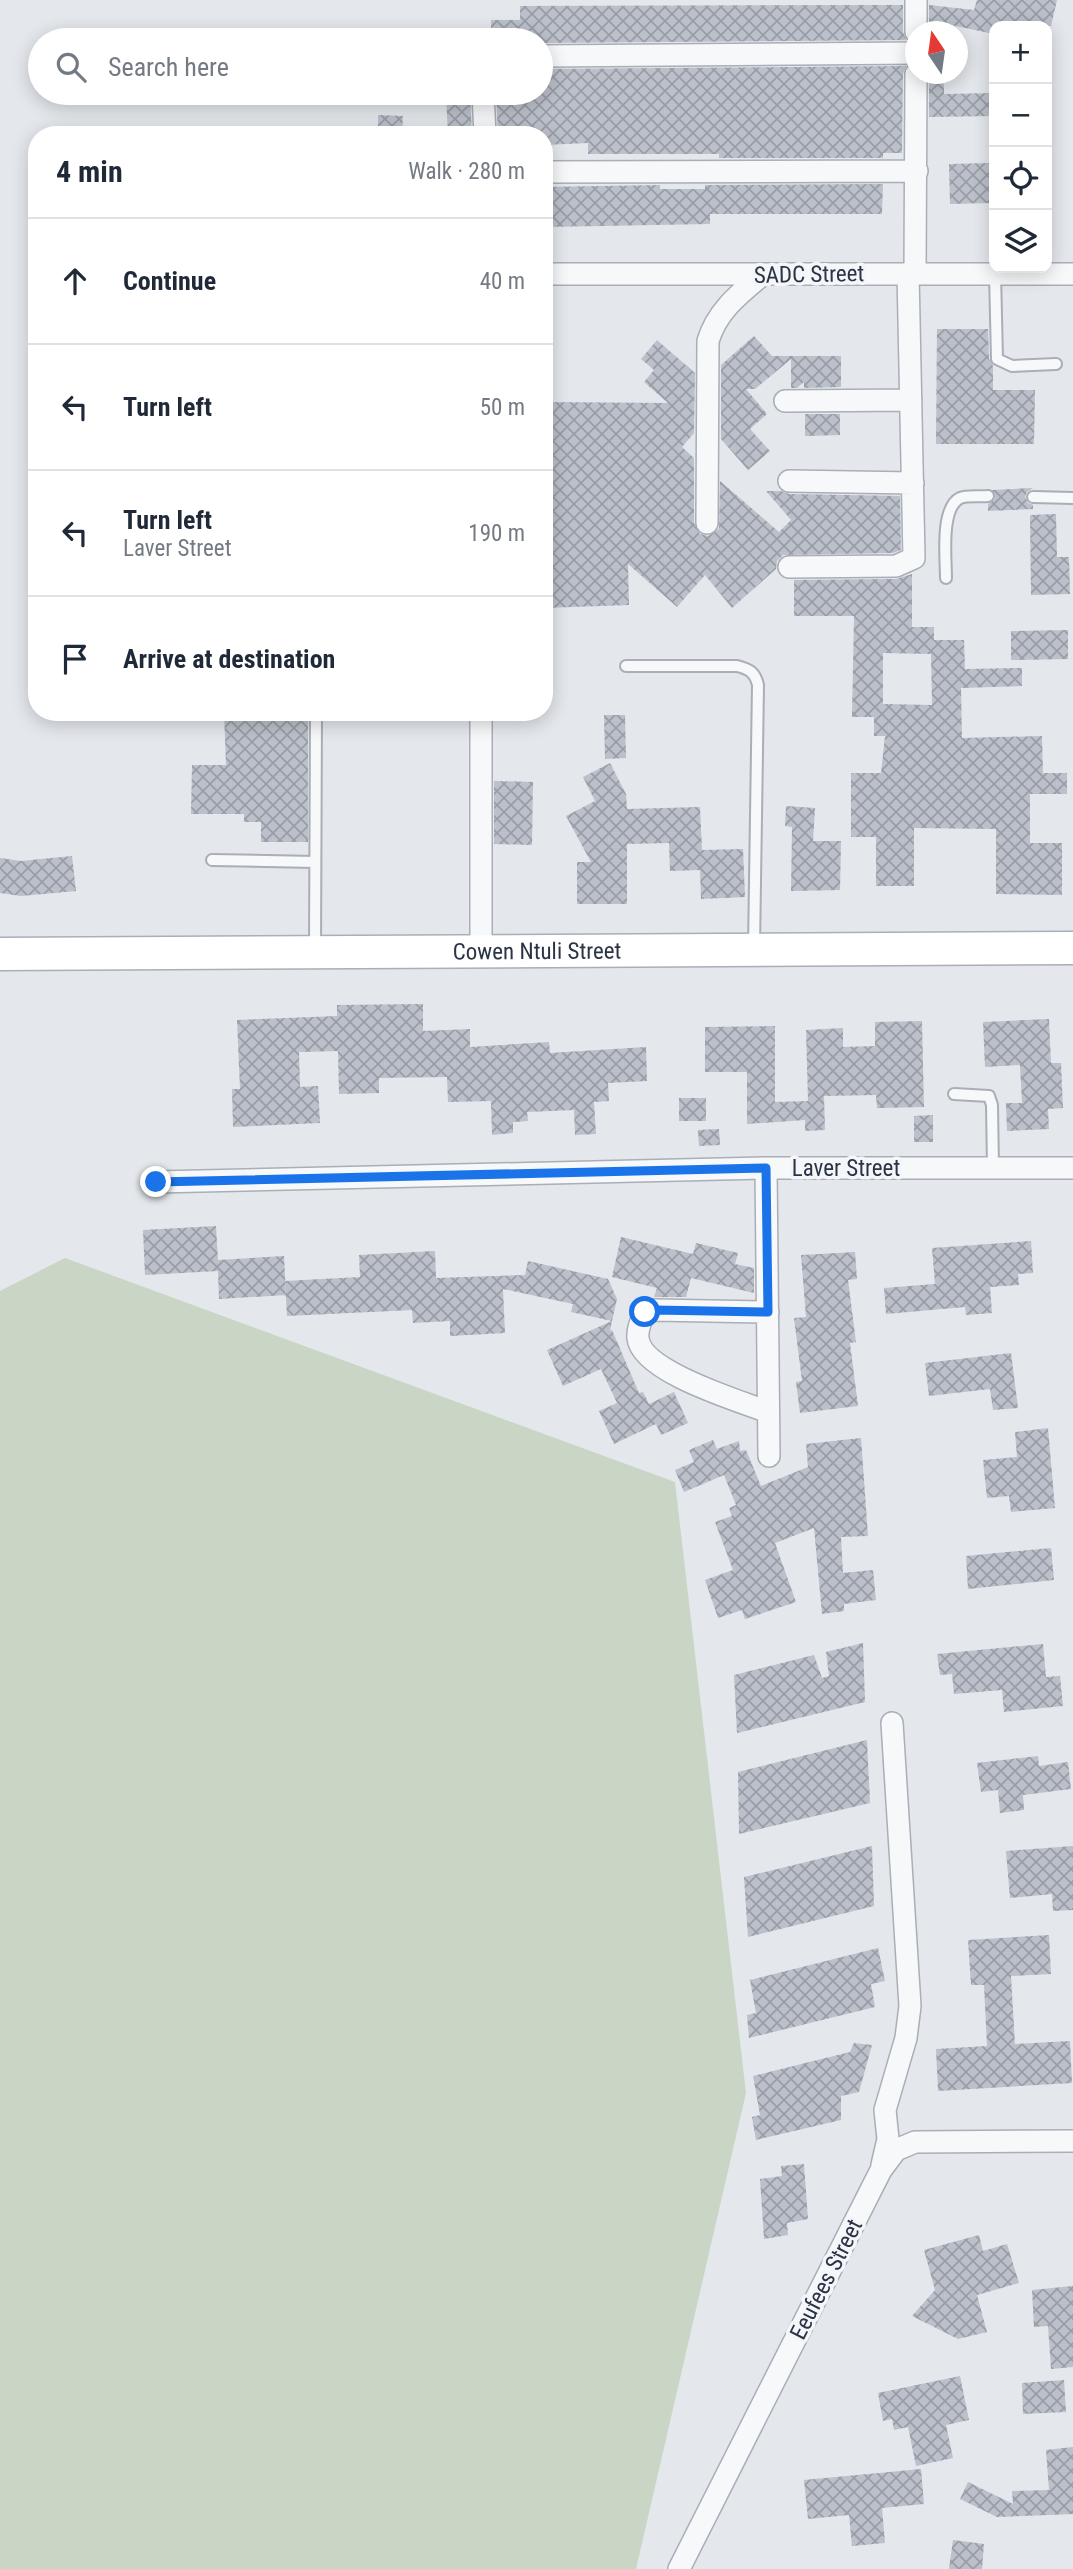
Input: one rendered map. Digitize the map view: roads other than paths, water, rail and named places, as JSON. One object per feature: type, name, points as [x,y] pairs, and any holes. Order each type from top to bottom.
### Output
[{"type":"street","points":[[916,0],[916,21]]},
{"type":"street","points":[[553,56],[905,53]]},
{"type":"street","points":[[789,567],[896,566],[914,558],[911,400],[912,273],[917,171],[916,84]]},
{"type":"street","points":[[484,105],[485,126]]},
{"type":"street","points":[[553,172],[917,171]]},
{"type":"street","name":"SADC Street","points":[[553,274],[989,273]]},
{"type":"street","name":"SADC Street","points":[[995,273],[1073,274]]},
{"type":"street","points":[[707,523],[708,341],[712,326],[734,298],[762,275]]},
{"type":"street","points":[[785,401],[911,400]]},
{"type":"street","points":[[789,481],[913,483]]},
{"type":"street","points":[[481,721],[481,951]]},
{"type":"street","name":"Cowen Ntuli Street","points":[[0,954],[1073,948]]},
{"type":"street","points":[[766,1168],[769,1456]]},
{"type":"street","name":"Laver Street","points":[[156,1182],[766,1168],[1073,1168]]},
{"type":"street","points":[[768,1312],[654,1310],[645,1312],[638,1340],[643,1352],[685,1382],[768,1412]]},
{"type":"street","points":[[881,2170],[888,2138],[885,2110],[906,2038],[910,2006],[892,1723]]},
{"type":"street","name":"Eeufees Street","points":[[679,2569],[881,2170],[896,2150],[915,2142],[1073,2141]]},
{"type":"lane","points":[[995,273],[997,359],[1012,366],[1056,364]]},
{"type":"lane","points":[[946,578],[946,518],[953,504],[961,497],[988,496]]},
{"type":"lane","points":[[1033,497],[1073,498]]},
{"type":"lane","points":[[626,666],[737,666],[749,669],[757,676],[754,949]]},
{"type":"lane","points":[[315,951],[316,721]]},
{"type":"lane","points":[[212,860],[315,862]]},
{"type":"lane","points":[[954,1094],[989,1096],[992,1104],[993,1168]]}]
